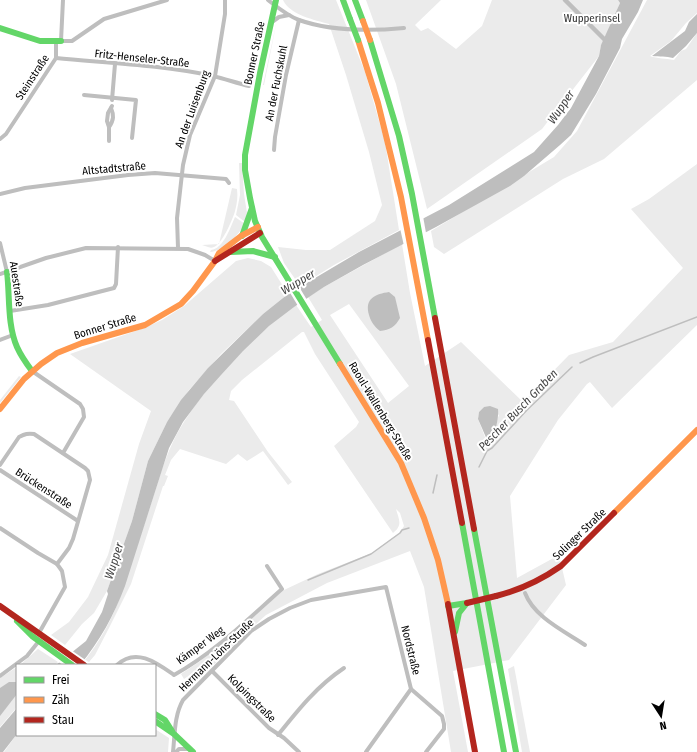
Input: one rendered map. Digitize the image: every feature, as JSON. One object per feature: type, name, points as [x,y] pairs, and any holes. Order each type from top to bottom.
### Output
[{"type":"main road","points":[[343,0],[358,40],[378,103],[401,197],[504,752]]},
{"type":"main road","points":[[355,0],[370,40],[399,136],[412,194],[516,752]]},
{"type":"main road","name":"Bonner Straße","points":[[275,2],[245,155],[247,183],[252,208],[259,230],[275,257]]},
{"type":"main road","points":[[0,28],[36,40],[59,41]]},
{"type":"main road","points":[[242,236],[252,208]]},
{"type":"main road","name":"Bonner Straße","points":[[0,409],[32,371],[57,353],[82,343],[145,325],[181,304],[193,291],[215,261],[219,253],[242,236],[259,230]]},
{"type":"main road","name":"Bonner Straße","points":[[215,261],[229,253],[259,230]]},
{"type":"main road","points":[[229,253],[243,250],[253,250],[275,257]]},
{"type":"main road","name":"Raoul-Wallenberg-Straße","points":[[275,257],[401,463],[424,518],[438,560],[448,606],[474,752]]},
{"type":"main road","name":"Auestraße","points":[[7,272],[13,335],[21,357],[32,371]]},
{"type":"main road","name":"Solinger Straße","points":[[448,606],[521,590],[540,581],[561,566],[697,430]]},
{"type":"main road","points":[[454,636],[459,613],[467,603]]},
{"type":"main road","points":[[0,606],[83,664]]},
{"type":"main road","points":[[14,616],[25,630],[70,664]]},
{"type":"main road","points":[[156,715],[165,720],[174,734]]},
{"type":"main road","points":[[156,722],[174,734],[191,750]]},
{"type":"street","name":"Steinstraße","points":[[0,139],[6,134],[56,58],[63,0]]},
{"type":"street","points":[[59,41],[72,41],[104,20],[167,0]]},
{"type":"street","name":"An der Luisenburg","points":[[178,248],[177,218],[182,175],[190,136],[214,76],[225,14],[225,0]]},
{"type":"street","points":[[268,0],[275,2],[299,20],[327,26],[342,28],[404,28]]},
{"type":"street","points":[[271,22],[279,17],[289,14]]},
{"type":"street","name":"An der Fuchskuhl","points":[[274,150],[289,61],[299,20]]},
{"type":"street","name":"Fritz-Henseler-Straße","points":[[56,58],[165,68],[214,76],[248,86]]},
{"type":"street","points":[[112,99],[115,64]]},
{"type":"street","points":[[84,95],[112,99],[136,100],[132,138]]},
{"type":"street","points":[[109,141],[109,127],[113,121],[114,114],[112,107]]},
{"type":"street","name":"Altstadtstraße","points":[[0,194],[25,188],[112,176],[144,174],[226,178],[228,183]]},
{"type":"street","name":"Auestraße","points":[[0,243],[7,272]]},
{"type":"street","points":[[0,274],[81,248],[178,248],[193,250],[215,261]]},
{"type":"street","points":[[10,311],[48,305],[115,287],[118,248]]},
{"type":"street","points":[[0,340],[13,335]]},
{"type":"street","points":[[0,465],[19,437],[29,433],[34,434],[63,453],[84,417],[83,409],[80,404],[32,371]]},
{"type":"street","name":"Brückenstraße","points":[[57,564],[71,544],[90,480],[90,476],[85,468],[63,453]]},
{"type":"street","name":"Brückenstraße","points":[[0,470],[78,521]]},
{"type":"street","points":[[0,528],[57,564],[62,571],[65,587],[39,633]]},
{"type":"street","name":"Kämper Weg","points":[[118,664],[127,658],[139,657],[151,660],[174,675],[188,666],[226,638],[282,589],[267,566]]},
{"type":"street","name":"Hermann-Löns-Straße","points":[[174,752],[174,734],[182,700],[254,628],[290,608],[311,600],[386,587]]},
{"type":"street","name":"Nordstraße","points":[[366,752],[411,689],[386,587]]},
{"type":"street","points":[[525,593],[532,607],[584,645]]},
{"type":"street","points":[[16,664],[27,656],[39,641]]},
{"type":"street","points":[[0,676],[16,664]]},
{"type":"street","points":[[278,735],[314,692],[344,668]]},
{"type":"street","name":"Kolpingstraße","points":[[212,671],[259,719],[278,735],[284,738],[299,752]]},
{"type":"street","points":[[411,689],[442,716],[444,724],[444,729],[426,752]]},
{"type":"street","points":[[174,752],[179,749],[191,750]]},
{"type":"green space","points":[[283,0],[336,0],[365,72],[385,142],[399,230],[334,265],[300,286],[284,263],[278,247],[306,250],[330,250],[375,221],[382,205],[369,152],[329,24],[310,19],[291,10]]},
{"type":"green space","name":"Wupperinsel","points":[[366,0],[441,0],[415,25],[421,31],[428,28],[456,49],[482,26],[492,0],[618,0],[620,3],[601,45],[599,56],[542,129],[427,209],[396,84]]},
{"type":"green space","points":[[647,0],[697,0],[697,13],[686,23],[671,41],[650,56],[674,60],[681,51],[686,49],[697,33],[697,80],[604,159],[563,179],[444,254],[434,247],[431,231],[554,157],[577,131]]},
{"type":"green space","points":[[277,20],[264,85],[263,85]]},
{"type":"green space","points":[[239,163],[242,163],[247,213],[245,222],[236,215],[240,195]]},
{"type":"green space","points":[[697,164],[697,325],[612,408],[590,382],[587,384],[558,420],[510,496],[517,578],[559,555],[566,585],[509,660],[453,671],[468,752],[451,752],[424,587],[410,551],[327,583],[266,615],[239,639],[206,673],[200,675],[197,670],[184,679],[181,674],[199,662],[284,590],[318,574],[372,553],[400,532],[404,526],[400,513],[396,509],[399,525],[393,533],[334,446],[356,427],[359,422],[315,354],[304,332],[302,332],[242,380],[231,391],[229,400],[234,401],[268,452],[292,482],[288,485],[263,451],[247,461],[238,454],[226,464],[180,449],[171,460],[165,475],[168,476],[163,486],[131,584],[95,655],[89,662],[85,660],[103,634],[116,607],[162,469],[180,428],[220,374],[249,344],[280,316],[296,305],[311,327],[322,320],[308,297],[402,244],[410,293],[425,366],[461,342],[523,402],[569,355],[613,342],[683,268],[631,209],[649,199]],"holes":[[[349,304],[409,386],[388,403],[330,315]],[[484,407],[499,415],[496,423],[495,434],[486,440],[478,419],[479,412]]]},
{"type":"green space","points":[[232,188],[237,189],[237,200],[234,215],[227,231],[219,242]]},
{"type":"green space","points":[[235,217],[245,224],[235,237],[225,246],[210,252],[211,250],[220,246],[223,242]]},
{"type":"green space","points":[[218,244],[211,248],[202,245]]},
{"type":"green space","points":[[248,258],[261,261],[271,267],[288,294],[263,314],[221,354],[189,390],[167,422],[148,461],[132,521],[107,591],[94,613],[82,624],[65,645],[51,635],[69,622],[88,597],[108,555],[139,444],[151,411],[70,354],[144,328],[162,320],[184,306],[236,261]]},
{"type":"green space","points":[[19,376],[21,377],[0,403],[0,400]]},
{"type":"green space","points":[[38,649],[58,662],[56,664],[21,664]]},
{"type":"green space","points":[[514,666],[530,752],[522,752],[508,669]]},
{"type":"green space","points":[[16,668],[16,708],[0,727],[0,678]]},
{"type":"green space","points":[[156,730],[169,738],[168,752],[4,752],[16,735],[156,736]]},
{"type":"shaded area","points":[[618,0],[643,0],[638,12],[622,39],[620,48],[596,94],[571,135],[524,176],[510,186],[363,265],[324,287],[294,307],[269,326],[243,351],[204,394],[183,422],[169,448],[125,586],[106,627],[94,647],[81,664],[57,664],[86,641],[102,612],[108,594],[107,591],[132,521],[148,461],[167,422],[181,400],[208,368],[263,314],[288,294],[359,252],[449,205],[534,152],[571,108],[599,56],[601,45],[620,3]]},
{"type":"shaded area","points":[[697,14],[697,33],[686,46],[673,58],[652,56],[685,31],[689,22]]},
{"type":"shaded area","points":[[389,292],[395,297],[400,318],[392,328],[380,331],[374,326],[371,320],[368,305],[372,298]]},
{"type":"shaded area","points":[[490,406],[498,409],[498,413],[495,432],[488,442],[478,419],[479,412],[484,407]]},
{"type":"shaded area","points":[[9,682],[16,682],[16,695],[0,716],[0,688]]},
{"type":"shaded area","points":[[16,709],[16,735],[3,752],[0,752],[0,728]]},
{"type":"pier","points":[[423,216],[426,233],[404,246],[400,228]]},
{"type":"pier","points":[[298,285],[307,300],[298,306],[289,291]]},
{"type":"pier","points":[[71,650],[87,661],[84,664],[62,664],[57,661]]},
{"type":"waterway","points":[[565,0],[607,42]]},
{"type":"waterway","name":"Pescher Busch Graben","points":[[580,363],[697,317]]},
{"type":"waterway","name":"Pescher Busch Graben","points":[[479,467],[487,451],[492,448],[527,410],[572,367]]},
{"type":"waterway","name":"Pescher Busch Graben","points":[[433,493],[437,475]]},
{"type":"waterway","name":"Pescher Busch Graben","points":[[308,580],[371,554],[402,530],[409,528]]},
{"type":"traffic: fast","points":[[276,0],[260,73],[245,155],[245,170],[255,221],[262,237],[340,364]]},
{"type":"traffic: fast","points":[[343,0],[350,19]]},
{"type":"traffic: fast","points":[[355,0],[363,21]]},
{"type":"traffic: fast","points":[[350,19],[358,40]]},
{"type":"traffic: fast","points":[[0,28],[40,41],[61,41]]},
{"type":"traffic: fast","points":[[370,40],[399,136],[412,194],[435,318]]},
{"type":"traffic: fast","points":[[242,236],[252,208]]},
{"type":"traffic: fast","points":[[231,252],[253,251],[275,257]]},
{"type":"traffic: fast","points":[[7,272],[10,319],[14,338],[20,353],[32,371]]},
{"type":"traffic: fast","points":[[462,523],[504,752]]},
{"type":"traffic: fast","points":[[474,529],[516,752]]},
{"type":"traffic: fast","points":[[448,606],[467,603]]},
{"type":"traffic: fast","points":[[455,632],[459,613],[467,603]]},
{"type":"traffic: fast","points":[[17,621],[32,636],[71,664]]},
{"type":"traffic: fast","points":[[156,715],[165,720],[172,731]]},
{"type":"traffic: fast","points":[[156,722],[174,734],[193,752]]},
{"type":"traffic: slow","points":[[363,21],[370,40]]},
{"type":"traffic: slow","points":[[358,40],[378,103],[401,197],[428,340]]},
{"type":"traffic: slow","points":[[0,409],[24,379],[41,364],[57,353],[82,343],[145,325],[181,304],[193,291],[215,261],[219,253],[241,236],[258,227]]},
{"type":"traffic: slow","points":[[340,364],[401,463],[424,518],[438,560],[448,604]]},
{"type":"traffic: slow","points":[[614,513],[697,430]]},
{"type":"traffic: jam","points":[[215,261],[260,233]]},
{"type":"traffic: jam","points":[[435,318],[474,529]]},
{"type":"traffic: jam","points":[[428,340],[462,523]]},
{"type":"traffic: jam","points":[[496,596],[530,584],[561,566],[614,513]]},
{"type":"traffic: jam","points":[[467,603],[496,596]]},
{"type":"traffic: jam","points":[[448,604],[475,752]]},
{"type":"traffic: jam","points":[[0,606],[83,664]]},
{"type":"water label","name":"Wupper","points":[[561,107]]},
{"type":"water label","name":"Wupper","points":[[298,282]]},
{"type":"water label","name":"Wupper","points":[[114,561]]}]
